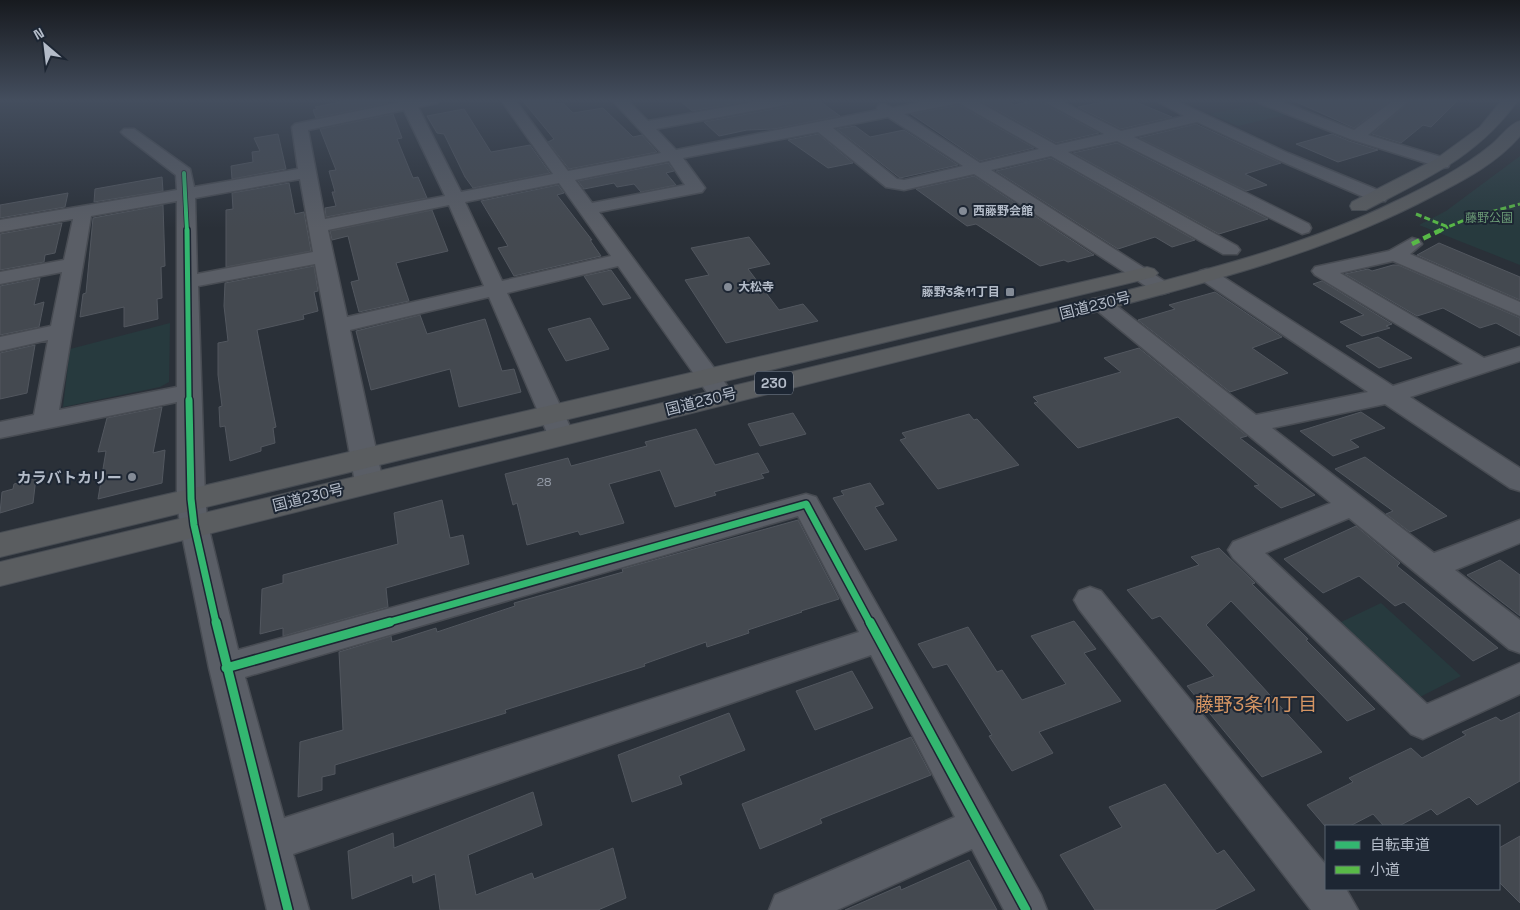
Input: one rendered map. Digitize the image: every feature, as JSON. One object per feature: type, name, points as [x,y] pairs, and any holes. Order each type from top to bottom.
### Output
[{"type":"highway","name":"国道230号","points":[[0,545],[369,482],[708,375],[1142,274],[1230,250],[1302,228],[1379,197],[1442,163],[1469,142]]},
{"type":"highway","name":"国道230号","points":[[0,574],[365,458],[722,396],[1162,288],[1320,241],[1404,205],[1468,170],[1504,142]]},
{"type":"street","points":[[140,142],[185,184],[193,512],[226,668],[288,910]]},
{"type":"street","points":[[302,142],[369,482]]},
{"type":"street","points":[[427,142],[455,199],[557,424]]},
{"type":"street","points":[[539,142],[722,396]]},
{"type":"street","points":[[588,209],[696,188],[661,142]]},
{"type":"street","points":[[318,226],[746,142]]},
{"type":"street","points":[[841,142],[892,183],[904,185],[1092,142]]},
{"type":"street","points":[[936,142],[1162,288]]},
{"type":"street","points":[[1039,142],[1230,250]]},
{"type":"street","points":[[1133,142],[1302,228]]},
{"type":"street","points":[[1254,142],[1379,197]]},
{"type":"street","points":[[1377,142],[1442,163]]},
{"type":"street","points":[[0,226],[83,212],[185,184],[307,173]]},
{"type":"street","points":[[45,421],[83,212]]},
{"type":"street","points":[[1482,366],[1322,271],[1403,250],[1520,310]]},
{"type":"street","points":[[188,282],[324,256]]},
{"type":"street","points":[[338,326],[624,259]]},
{"type":"street","points":[[0,278],[74,264]]},
{"type":"street","points":[[1207,275],[1520,480]]},
{"type":"street","points":[[1100,304],[1520,639]]},
{"type":"street","points":[[0,344],[61,331]]},
{"type":"street","points":[[1251,424],[1390,395],[1520,354]]},
{"type":"street","points":[[0,430],[190,392]]},
{"type":"street","points":[[226,668],[806,504],[1026,910]]},
{"type":"street","points":[[1352,506],[1244,550],[1423,723],[1520,678]]},
{"type":"street","points":[[1430,567],[1520,532]]},
{"type":"street","points":[[1090,600],[1337,910]]},
{"type":"street","points":[[271,842],[879,639]]},
{"type":"street","points":[[790,910],[980,826]]},
{"type":"green space","name":"藤野公園","points":[[1520,156],[1520,265],[1419,225],[1446,211]]},
{"type":"green space","points":[[170,323],[169,382],[160,387],[63,407],[70,349]]},
{"type":"green space","points":[[1381,603],[1461,676],[1418,698],[1339,623]]},
{"type":"building","points":[[256,142],[280,142],[286,169],[232,179],[231,166],[253,162],[252,152],[260,151]]},
{"type":"building","points":[[325,142],[398,142],[413,178],[418,177],[427,198],[326,217],[325,208],[336,206],[332,192],[335,192],[329,171],[336,170]]},
{"type":"building","points":[[448,142],[485,142],[491,152],[530,145],[550,173],[473,188],[465,177]]},
{"type":"building","points":[[548,142],[649,142],[657,152],[569,169]]},
{"type":"building","points":[[792,142],[828,142],[853,163],[828,168]]},
{"type":"building","points":[[854,142],[923,142],[958,165],[900,178]]},
{"type":"building","points":[[953,142],[1024,142],[1034,148],[980,161]]},
{"type":"building","points":[[1148,142],[1236,142],[1281,163],[1245,174],[1267,185],[1246,191]]},
{"type":"building","points":[[1354,142],[1378,150],[1338,162],[1296,144]]},
{"type":"building","points":[[1117,143],[1268,219],[1219,234],[1073,153]]},
{"type":"building","points":[[1051,158],[1195,240],[1172,247],[1155,237],[1118,249],[996,171]]},
{"type":"building","points":[[668,163],[674,171],[666,173],[676,185],[641,192],[634,184],[617,187],[614,183],[584,189],[578,181]]},
{"type":"building","points":[[974,176],[1094,255],[1068,262],[1064,260],[1040,266],[976,224],[967,226],[916,189]]},
{"type":"building","points":[[162,177],[163,191],[94,202],[95,189]]},
{"type":"building","points":[[289,183],[295,214],[304,212],[311,251],[226,267],[226,210],[233,209],[232,193]]},
{"type":"building","points":[[558,185],[564,193],[557,195],[592,240],[590,240],[601,256],[514,276],[498,248],[508,246],[481,201]]},
{"type":"building","points":[[68,193],[65,207],[0,218],[0,205]]},
{"type":"building","points":[[163,205],[165,266],[161,267],[162,298],[157,299],[158,319],[124,327],[124,307],[80,317],[83,294],[86,293],[93,218]]},
{"type":"building","points":[[432,210],[448,251],[396,263],[409,301],[359,312],[351,282],[359,280],[348,236],[332,240],[330,231]]},
{"type":"building","points":[[62,223],[55,253],[45,255],[44,262],[0,270],[0,234]]},
{"type":"building","points":[[749,237],[770,264],[748,269],[779,310],[803,304],[818,321],[726,343],[685,280],[709,275],[691,248]]},
{"type":"building","points":[[1439,243],[1520,277],[1520,300],[1417,255]]},
{"type":"building","points":[[1398,265],[1520,318],[1520,336],[1496,323],[1480,328],[1443,308],[1417,316],[1345,274],[1368,269],[1372,271]]},
{"type":"building","points":[[314,266],[318,291],[314,292],[318,311],[303,315],[304,319],[257,330],[276,427],[273,428],[275,443],[261,447],[261,451],[230,461],[225,426],[220,427],[219,407],[222,406],[218,375],[218,343],[228,341],[224,306],[225,283]]},
{"type":"building","points":[[611,270],[631,298],[603,305],[584,276]]},
{"type":"building","points":[[40,278],[34,305],[44,302],[39,327],[0,335],[0,286]]},
{"type":"building","points":[[1322,281],[1392,324],[1386,326],[1390,328],[1362,336],[1340,322],[1364,315],[1313,284]]},
{"type":"building","points":[[1215,292],[1282,337],[1252,348],[1288,373],[1230,392],[1138,320],[1175,309],[1169,305]]},
{"type":"building","points":[[420,315],[427,334],[485,319],[502,371],[514,369],[521,392],[459,407],[450,369],[371,390],[356,331]]},
{"type":"building","points":[[590,318],[609,349],[566,361],[548,329]]},
{"type":"building","points":[[1378,337],[1412,358],[1379,368],[1346,346]]},
{"type":"building","points":[[35,345],[27,393],[0,399],[0,353]]},
{"type":"building","points":[[1139,348],[1247,436],[1240,438],[1315,495],[1281,508],[1254,486],[1259,485],[1178,417],[1078,448],[1034,403],[1038,402],[1033,397],[1121,372],[1104,358]]},
{"type":"building","points":[[162,407],[153,453],[165,450],[162,483],[98,499],[106,451],[98,452],[107,418]]},
{"type":"building","points":[[1361,412],[1385,428],[1350,440],[1359,447],[1333,456],[1300,431]]},
{"type":"building","points":[[793,413],[806,434],[760,446],[748,424]]},
{"type":"building","points":[[969,414],[974,420],[977,419],[1019,465],[938,489],[900,440],[906,438],[902,433]]},
{"type":"building","points":[[696,429],[715,465],[758,453],[769,472],[761,474],[764,478],[714,492],[716,495],[675,507],[660,470],[609,484],[624,523],[580,535],[578,531],[527,545],[517,503],[513,505],[505,474],[568,458],[571,466],[647,446],[645,442]]},
{"type":"building","points":[[1365,457],[1447,516],[1410,532],[1386,514],[1393,511],[1335,469]]},
{"type":"building","points":[[36,478],[33,503],[0,513],[2,492],[13,489],[14,484]]},
{"type":"building","points":[[870,483],[884,504],[875,507],[897,540],[865,550],[833,498],[844,495],[841,491]]},
{"type":"building","points":[[442,500],[450,538],[463,535],[469,564],[386,588],[388,607],[283,636],[283,628],[260,634],[262,589],[283,583],[283,575],[398,544],[394,513]]},
{"type":"building","points":[[798,520],[839,599],[748,630],[749,633],[707,647],[706,642],[644,664],[645,666],[505,710],[506,713],[335,765],[335,774],[322,777],[322,790],[298,797],[300,742],[343,730],[339,652],[391,636],[392,642],[436,628],[437,632],[515,606],[514,603],[623,572],[622,569]]},
{"type":"building","points":[[1356,526],[1400,563],[1397,566],[1498,648],[1473,661],[1404,602],[1395,606],[1359,576],[1323,593],[1284,559]]},
{"type":"building","points":[[1219,548],[1255,583],[1252,584],[1308,639],[1306,640],[1375,709],[1347,721],[1231,601],[1206,625],[1322,752],[1262,777],[1187,686],[1214,676],[1160,616],[1152,619],[1127,590],[1199,565],[1191,557]]},
{"type":"building","points":[[1500,560],[1520,575],[1520,616],[1467,575]]},
{"type":"building","points":[[1074,621],[1096,649],[1084,653],[1121,701],[1039,732],[1053,753],[1012,771],[989,736],[992,735],[947,664],[933,668],[918,644],[968,627],[997,672],[1002,670],[1022,700],[1066,684],[1031,636]]},
{"type":"building","points":[[852,671],[873,708],[815,730],[796,691]]},
{"type":"building","points":[[1520,712],[1520,781],[1477,805],[1469,797],[1437,815],[1431,809],[1401,825],[1383,825],[1373,814],[1352,825],[1325,826],[1307,805],[1353,782],[1349,778],[1411,748],[1422,758],[1466,735],[1462,732],[1496,717],[1501,721]]},
{"type":"building","points":[[729,713],[745,750],[679,776],[682,784],[632,802],[618,755]]},
{"type":"building","points":[[911,737],[931,775],[820,819],[822,823],[760,849],[742,804]]},
{"type":"building","points":[[1165,784],[1217,854],[1224,850],[1255,890],[1214,910],[1095,910],[1060,855],[1122,827],[1109,807]]},
{"type":"building","points":[[533,792],[542,825],[468,855],[476,895],[532,873],[534,879],[613,848],[626,898],[598,910],[440,910],[435,874],[413,883],[412,875],[352,899],[348,851],[393,833],[394,848]]},
{"type":"building","points":[[1520,836],[1520,903],[1500,883],[1500,847]]},
{"type":"building","points":[[969,860],[997,910],[845,910],[900,886],[901,890]]},
{"type":"marked path","points":[[1416,214],[1448,227],[1472,217],[1520,204]]},
{"type":"marked path","points":[[1412,244],[1448,227]]},
{"type":"cycle path","points":[[184,173],[186,194],[191,499],[194,525],[226,668],[288,910]]},
{"type":"cycle path","points":[[226,668],[806,504],[1026,910]]},
{"type":"place","name":"西藤野会館","points":[[963,211]]},
{"type":"place","name":"大松寺","points":[[728,287]]},
{"type":"place","name":"藤野3条11丁目","points":[[1010,292]]},
{"type":"place","name":"カラバトカリー","points":[[132,477]]},
{"type":"district","name":"藤野3条11丁目","points":[[1256,704]]}]
